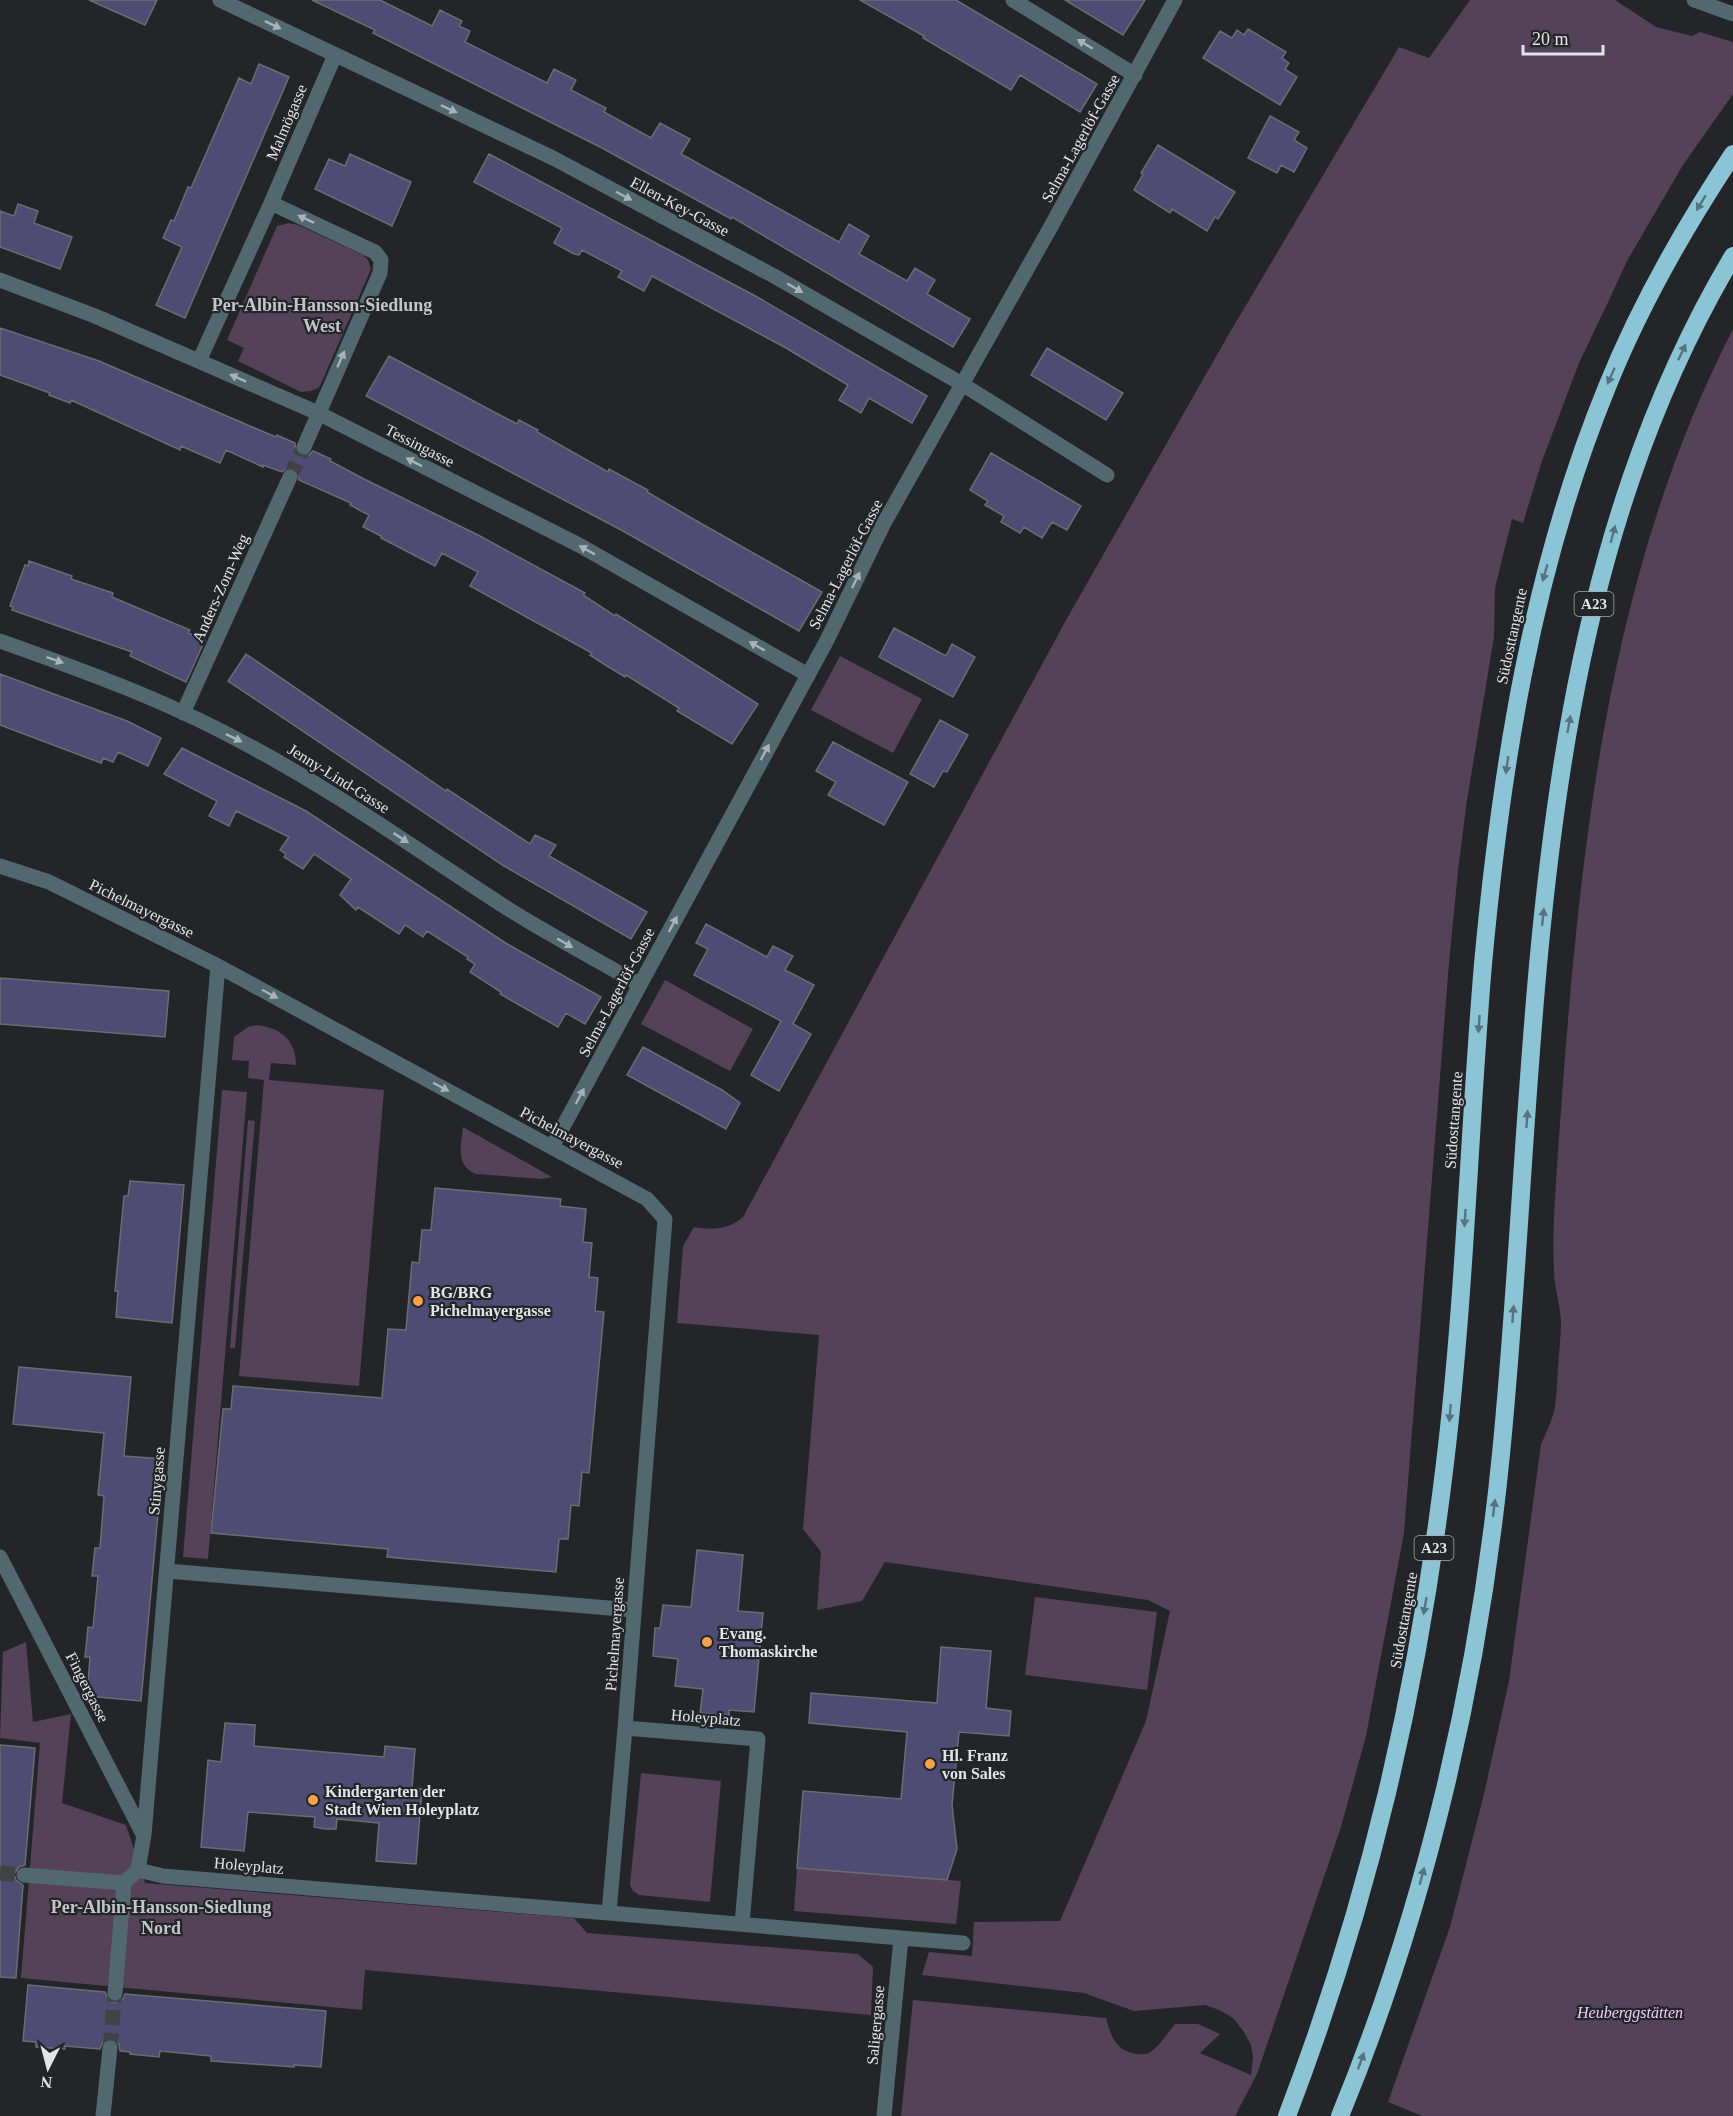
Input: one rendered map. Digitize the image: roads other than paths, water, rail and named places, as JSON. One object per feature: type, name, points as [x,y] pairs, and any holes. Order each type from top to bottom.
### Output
[{"type":"highway","name":"Südosttangente","points":[[1287,2115],[1341,1966],[1369,1870],[1394,1772],[1412,1684],[1446,1458],[1483,966],[1493,865],[1518,702],[1541,588],[1578,464],[1619,358],[1661,271],[1700,203],[1733,154]]},
{"type":"highway","name":"A23","points":[[1340,2116],[1390,1981],[1419,1886],[1465,1700],[1500,1461],[1511,1352],[1537,975],[1548,872],[1575,687],[1619,513],[1638,458],[1681,354],[1733,256]]},
{"type":"street","name":"Ellen-Key-Gasse","points":[[220,0],[553,159],[774,276],[962,384],[1107,475]]},
{"type":"street","points":[[1013,0],[1135,75]]},
{"type":"street","name":"Selma-Lagerlöf-Gasse","points":[[552,1147],[808,675],[884,523],[1175,0]]},
{"type":"street","points":[[1694,0],[1733,14]]},
{"type":"street","name":"Malmögasse","points":[[199,361],[335,55]]},
{"type":"street","points":[[271,203],[371,250],[380,256],[382,263],[380,273],[304,447]]},
{"type":"street","name":"Tessingasse","points":[[0,280],[95,316],[318,413],[579,545],[808,675]]},
{"type":"street","name":"Anders-Zorn-Weg","points":[[183,713],[290,477]]},
{"type":"street","name":"Jenny-Lind-Gasse","points":[[0,641],[82,670],[183,713],[241,741],[306,777],[501,904],[640,985]]},
{"type":"street","name":"Pichelmayergasse","points":[[0,866],[49,882],[218,966],[647,1198],[665,1219],[625,1728]]},
{"type":"street","name":"Stinygasse","points":[[138,1870],[144,1835],[218,966]]},
{"type":"street","name":"Fingergasse","points":[[0,1557],[144,1835]]},
{"type":"street","points":[[166,1571],[633,1610]]},
{"type":"street","points":[[609,1913],[625,1728]]},
{"type":"street","name":"Holeyplatz","points":[[138,1870],[163,1876],[742,1924],[758,1739],[625,1728]]},
{"type":"street","points":[[115,1993],[124,1883],[138,1870]]},
{"type":"street","points":[[24,1875],[124,1883]]},
{"type":"street","points":[[742,1924],[963,1943]]},
{"type":"street","name":"Saligergasse","points":[[884,2116],[901,1938]]},
{"type":"street","points":[[103,2116],[110,2048]]},
{"type":"tunnel","points":[[290,477],[304,447]]},
{"type":"tunnel","points":[[0,1873],[24,1875]]},
{"type":"tunnel","points":[[110,2048],[115,1993]]},
{"type":"place","name":"BG/BRG Pichelmayergasse","points":[[418,1301]]},
{"type":"place","name":"Evang. Thomaskirche","points":[[707,1642]]},
{"type":"place","name":"Hl. Franz von Sales","points":[[930,1764]]},
{"type":"place","name":"Kindergarten der Stadt Wien Holeyplatz","points":[[313,1800]]},
{"type":"district","name":"Per-Albin-Hansson-Siedlung West","points":[[322,315]]},
{"type":"district","name":"Per-Albin-Hansson-Siedlung Nord","points":[[161,1917]]},
{"type":"park label","name":"Heuberggstätten","points":[[1630,2012]]}]
